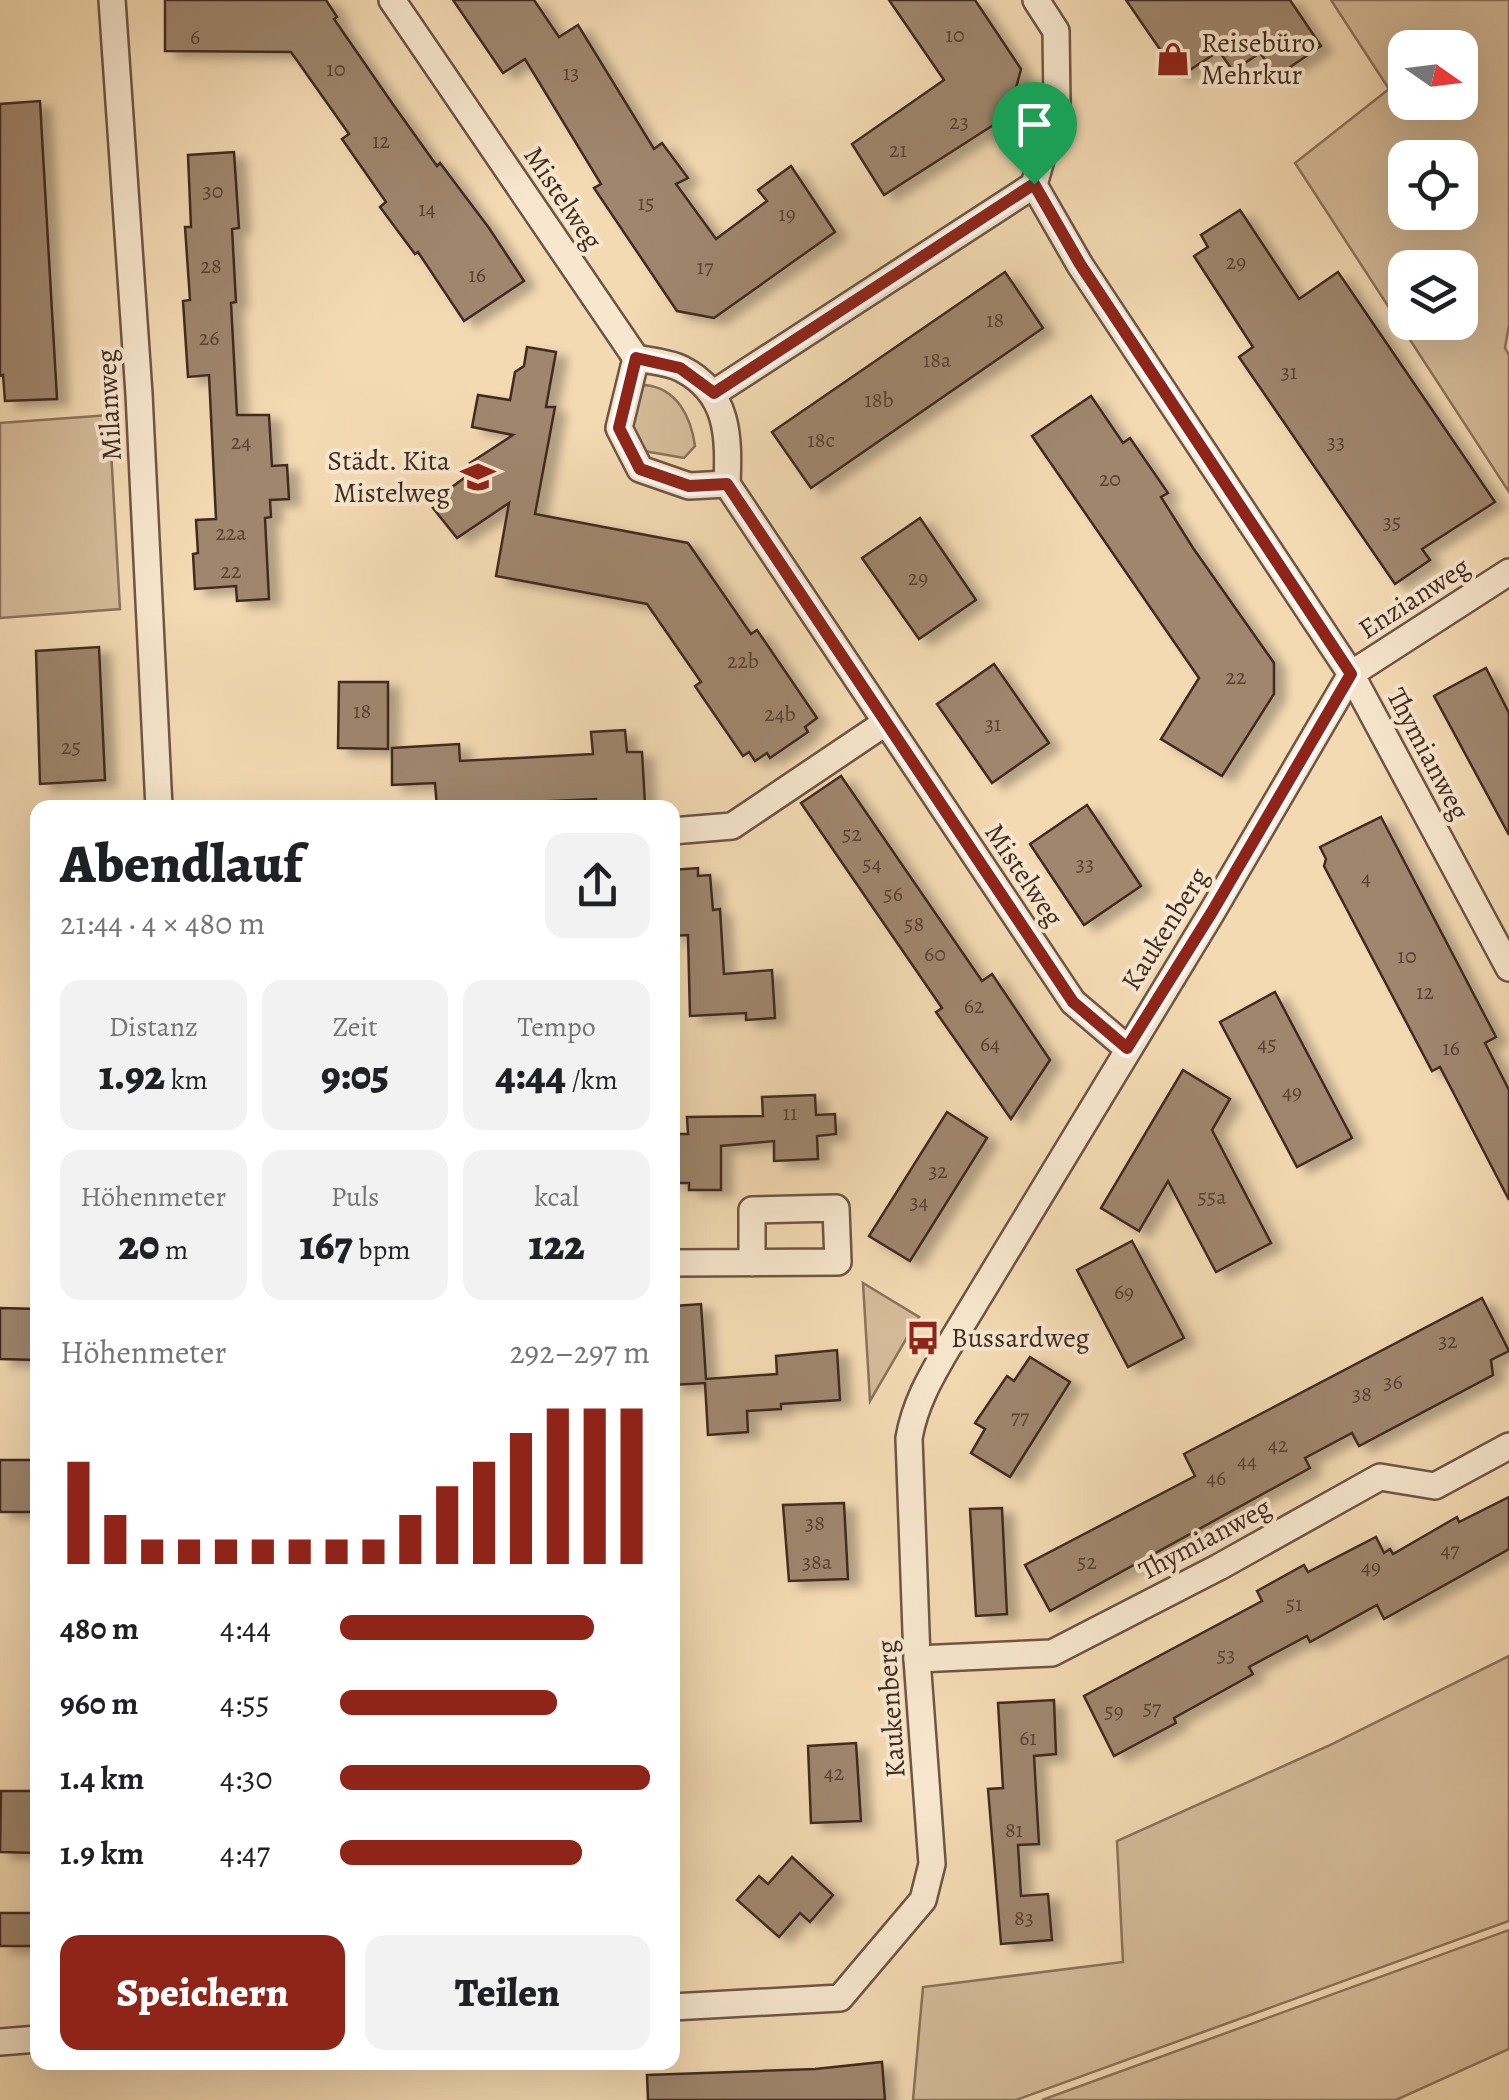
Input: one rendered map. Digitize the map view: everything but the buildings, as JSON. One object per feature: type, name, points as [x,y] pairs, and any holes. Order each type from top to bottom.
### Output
[{"type":"street","name":"Milanweg","points":[[112,0],[139,394],[160,800]]},
{"type":"street","name":"Mistelweg","points":[[392,0],[636,358]]},
{"type":"street","points":[[714,393],[1034,184],[1056,102],[1056,31],[1036,0]]},
{"type":"street","points":[[1034,184],[1080,264],[1351,674]]},
{"type":"street","points":[[636,358],[680,368],[714,393],[729,439],[727,484],[689,486],[640,469],[619,428],[636,358]]},
{"type":"street","name":"Mistelweg","points":[[727,484],[1073,1002],[1127,1048]]},
{"type":"street","name":"Enzianweg","points":[[1351,674],[1509,572]]},
{"type":"street","name":"Thymianweg","points":[[1351,674],[1509,968]]},
{"type":"street","name":"Kaukenberg","points":[[680,2007],[840,1998],[923,1900],[932,1864],[908,1438],[913,1416],[922,1392],[1351,674]]},
{"type":"street","points":[[680,831],[732,826],[885,723]]},
{"type":"street","points":[[680,1262],[752,1263]]},
{"type":"street","name":"Thymianweg","points":[[918,1659],[1052,1653],[1219,1567],[1380,1477],[1434,1486],[1509,1446]]},
{"type":"street","points":[[0,2042],[30,2040]]},
{"type":"shaded area","points":[[1331,0],[1509,0],[1509,325],[1505,348],[1509,355],[1509,492],[1410,340],[1478,340],[1478,250],[1388,250],[1388,306],[1295,163],[1388,90],[1388,120],[1478,120],[1478,30],[1388,30],[1388,87]]},
{"type":"shaded area","points":[[645,385],[666,392],[686,415],[695,446],[684,458],[644,451],[631,431],[637,392]]},
{"type":"shaded area","points":[[109,415],[120,609],[0,618],[0,423]]},
{"type":"shaded area","points":[[863,1283],[919,1317],[870,1401]]},
{"type":"shaded area","points":[[1509,1656],[1509,1921],[1016,2100],[913,2100],[923,1987],[1123,1962],[1117,1841],[1328,1746]]},
{"type":"shaded area","points":[[1509,1930],[1509,2049],[1396,2100],[1042,2100]]},
{"type":"place","name":"Reisebüro Mehrkur","points":[[1173,59]]},
{"type":"place","name":"Städt. Kita Mistelweg","points":[[478,477]]},
{"type":"place","name":"Bussardweg","points":[[923,1338]]},
{"type":"route","points":[[1034,184],[1080,264],[1351,674],[1212,912],[1127,1048],[1073,1002],[727,484],[689,486],[640,469],[619,428],[636,358],[680,368],[714,393],[1034,184]]}]
